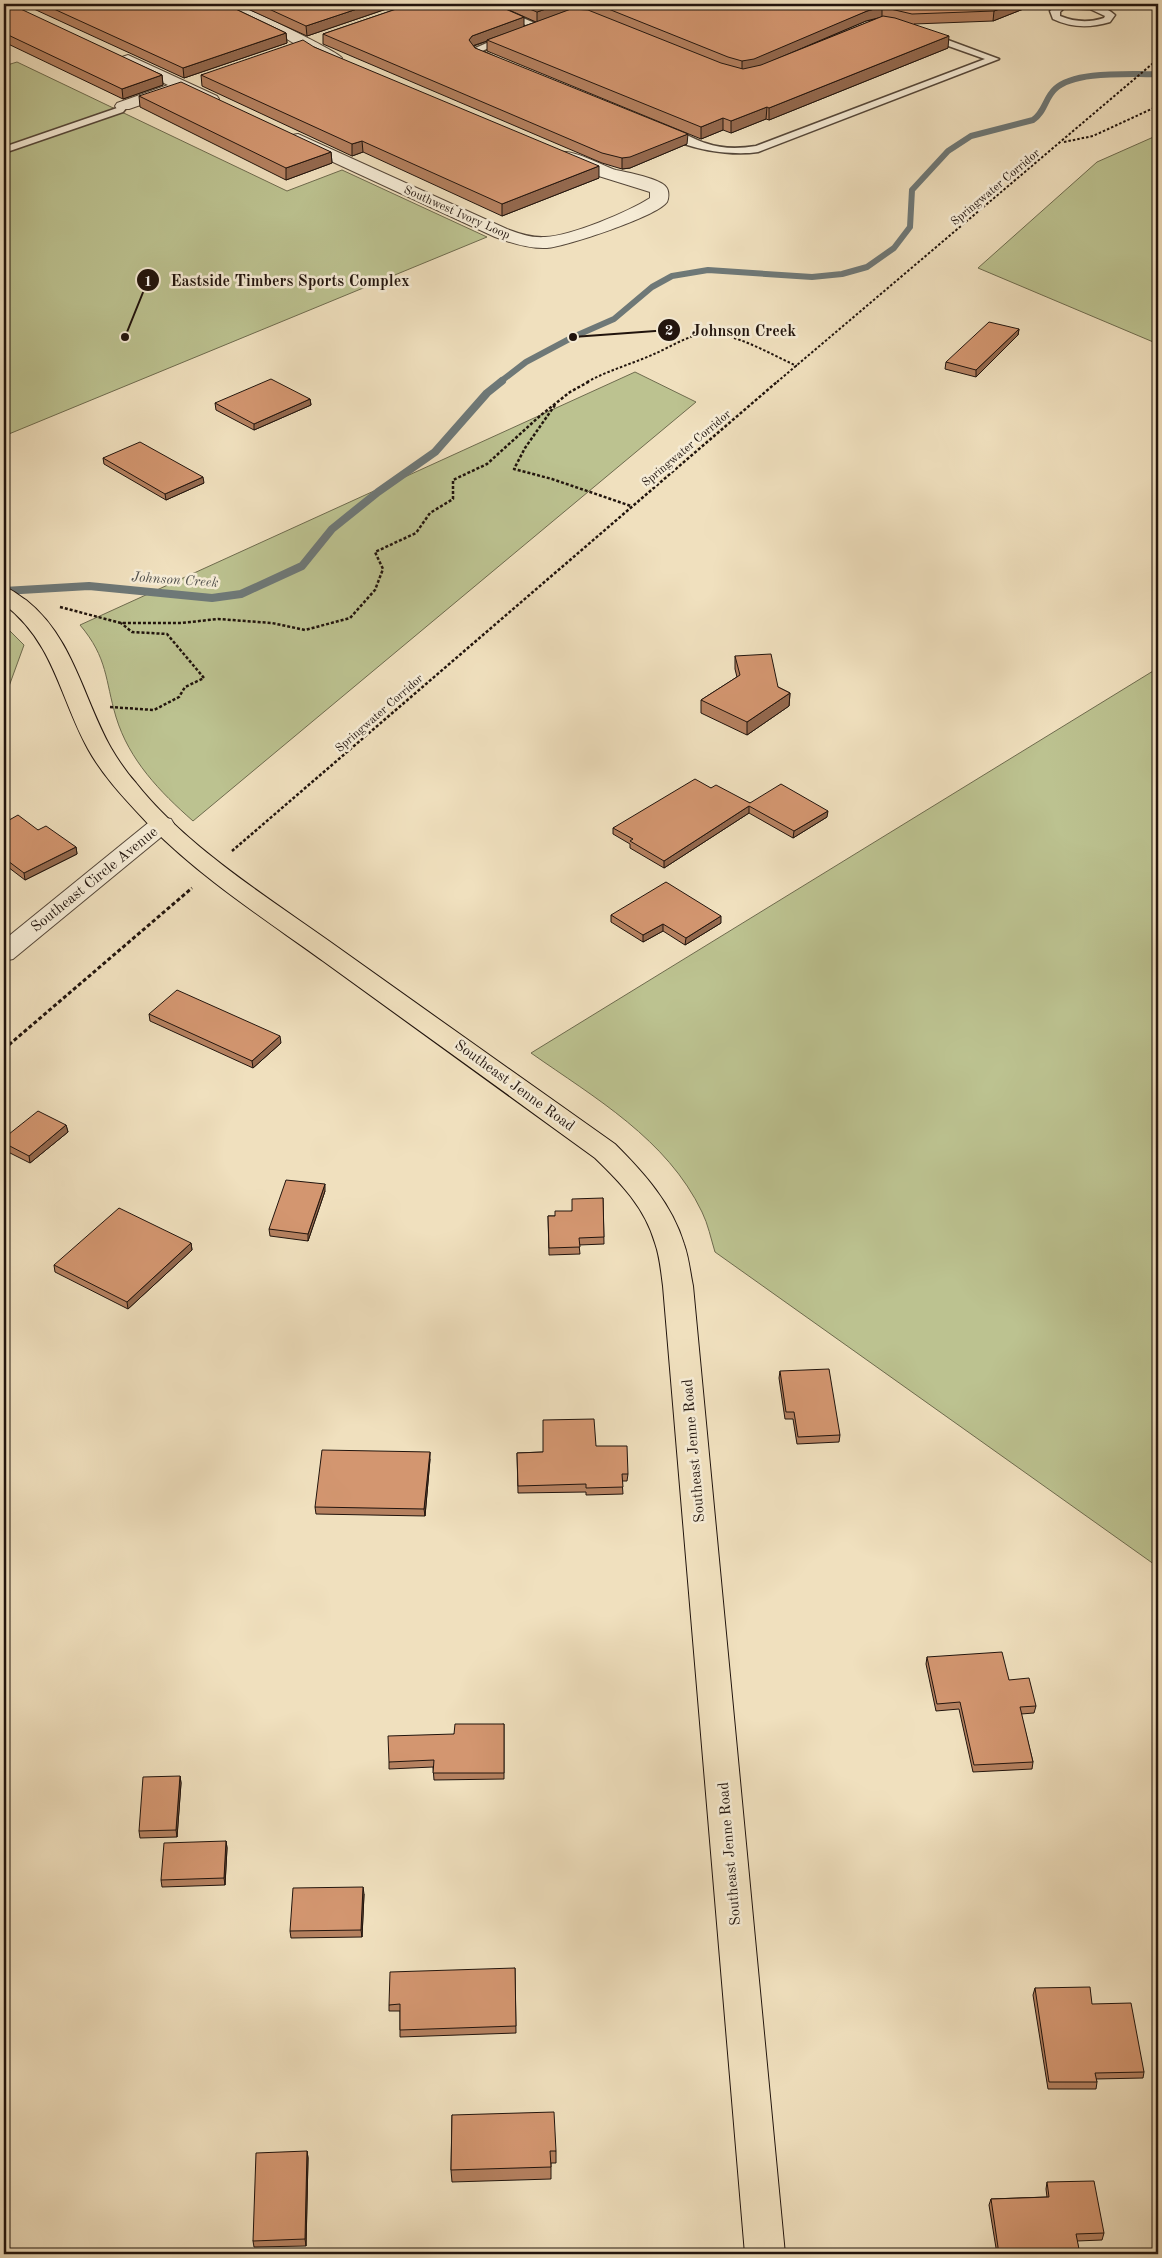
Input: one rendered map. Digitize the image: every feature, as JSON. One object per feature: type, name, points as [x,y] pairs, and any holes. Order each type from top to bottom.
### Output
[{"type":"main road","name":"Southeast Jenne Road","points":[[4,594],[26,611],[44,630],[56,650],[100,749],[133,794],[162,824],[213,869],[605,1151],[627,1172],[651,1201],[670,1244],[679,1295],[765,2254]]},
{"type":"street","points":[[221,4],[291,34],[321,53],[346,63]]},
{"type":"street","points":[[286,50],[323,37]]},
{"type":"street","points":[[112,53],[229,107]]},
{"type":"street","points":[[124,106],[202,79]]},
{"type":"street","name":"Southwest Ivory Loop","points":[[284,132],[492,229],[519,240],[535,243],[566,239],[643,210],[659,200],[659,189],[651,184],[610,174],[550,150]]},
{"type":"street","name":"Southeast Circle Avenue","points":[[4,953],[162,824]]},
{"type":"lane","points":[[483,4],[537,27]]},
{"type":"lane","points":[[1059,5],[1091,5],[1104,9],[1110,15],[1107,20],[1096,24],[1081,25],[1066,22],[1056,17],[1055,11],[1059,5]]},
{"type":"lane","points":[[505,65],[479,54],[476,50],[562,18]]},
{"type":"lane","points":[[657,128],[711,148],[740,154],[758,149],[994,60],[923,34]]},
{"type":"lane","points":[[4,150],[120,110],[124,106]]},
{"type":"path","name":"Springwater Corridor","points":[[4,1049],[631,506],[1158,59]]},
{"type":"path","points":[[1062,142],[1093,136],[1158,106]]},
{"type":"path","points":[[26,611],[52,605],[121,623],[181,623],[218,619],[272,623],[305,630],[350,618],[375,590],[383,568],[375,552],[416,533],[430,513],[453,499],[454,480],[487,464],[556,402],[608,371],[652,355],[699,334],[711,332],[738,339],[797,366]]},
{"type":"path","points":[[556,402],[532,440],[514,463],[514,469],[552,479],[631,506]]},
{"type":"path","points":[[79,705],[154,710],[179,697],[184,687],[204,678],[167,634],[132,632],[121,623]]},
{"type":"green space","points":[[17,62],[287,191],[342,170],[487,237],[4,436],[4,66]]},
{"type":"green space","points":[[1158,135],[1158,344],[978,268],[1097,162]]},
{"type":"green space","points":[[635,372],[696,402],[193,821],[158,787],[137,761],[122,733],[101,659],[96,648],[80,625]]},
{"type":"green space","points":[[4,625],[24,645],[4,700]]},
{"type":"green space","points":[[1158,668],[1158,1567],[715,1252],[702,1212],[687,1186],[670,1163],[627,1122],[531,1053]]},
{"type":"building","points":[[4,4],[10,4],[162,75],[122,89],[4,33]]},
{"type":"building","points":[[43,4],[225,4],[286,33],[183,68]]},
{"type":"building","points":[[258,4],[372,4],[306,26]]},
{"type":"building","points":[[411,4],[494,4],[524,17],[472,36],[469,40],[475,48],[688,134],[630,157],[622,158],[602,153],[323,34]]},
{"type":"building","points":[[517,4],[560,4],[537,12]]},
{"type":"building","points":[[596,4],[1013,4],[994,11],[912,14],[882,7],[867,11],[754,59],[742,61]]},
{"type":"building","points":[[571,9],[588,10],[721,63],[743,69],[761,65],[883,16],[895,18],[949,36],[769,108],[767,107],[731,121],[723,118],[701,127],[487,40]]},
{"type":"building","points":[[303,40],[314,47],[599,166],[502,204],[362,141],[352,144],[201,75]]},
{"type":"building","points":[[181,82],[331,152],[286,168],[139,96]]},
{"type":"building","points":[[989,322],[1019,329],[976,370],[946,362]]},
{"type":"building","points":[[271,379],[310,399],[254,424],[215,403]]},
{"type":"building","points":[[140,442],[203,477],[165,494],[103,458]]},
{"type":"building","points":[[771,654],[778,687],[790,693],[747,722],[701,700],[740,675],[735,656]]},
{"type":"building","points":[[695,779],[711,788],[716,785],[750,803],[781,784],[828,811],[794,831],[749,806],[664,861],[630,841],[633,839],[613,828]]},
{"type":"building","points":[[18,815],[38,830],[46,826],[76,847],[24,873],[4,858],[4,823]]},
{"type":"building","points":[[666,882],[721,916],[686,938],[663,924],[643,935],[611,915]]},
{"type":"building","points":[[177,990],[280,1036],[252,1061],[149,1014]]},
{"type":"building","points":[[38,1111],[66,1125],[29,1156],[4,1143],[4,1138]]},
{"type":"building","points":[[286,1180],[325,1184],[308,1234],[269,1229]]},
{"type":"building","points":[[603,1198],[604,1237],[579,1238],[580,1247],[549,1248],[548,1216],[555,1216],[555,1211],[572,1211],[572,1199]]},
{"type":"building","points":[[119,1208],[191,1243],[127,1302],[54,1265]]},
{"type":"building","points":[[829,1369],[840,1435],[798,1437],[794,1412],[786,1412],[780,1371]]},
{"type":"building","points":[[594,1419],[596,1446],[627,1446],[628,1474],[622,1474],[623,1487],[586,1488],[586,1484],[518,1486],[517,1453],[543,1452],[543,1420]]},
{"type":"building","points":[[322,1450],[430,1452],[424,1509],[315,1507]]},
{"type":"building","points":[[1002,1652],[1009,1680],[1029,1678],[1036,1706],[1020,1707],[1033,1762],[974,1765],[960,1702],[937,1704],[927,1657]]},
{"type":"building","points":[[455,1724],[504,1724],[504,1773],[433,1773],[434,1760],[389,1762],[388,1736],[454,1734]]},
{"type":"building","points":[[180,1776],[176,1830],[139,1831],[143,1777]]},
{"type":"building","points":[[226,1841],[224,1878],[161,1880],[164,1843]]},
{"type":"building","points":[[363,1887],[361,1930],[290,1931],[293,1888]]},
{"type":"building","points":[[515,1968],[516,2026],[400,2030],[400,2004],[389,2005],[390,1972]]},
{"type":"building","points":[[1090,1987],[1092,2004],[1131,2003],[1144,2072],[1095,2073],[1097,2082],[1049,2082],[1035,1988]]},
{"type":"building","points":[[554,2112],[556,2151],[550,2151],[551,2167],[451,2170],[452,2115]]},
{"type":"building","points":[[307,2151],[305,2239],[253,2241],[256,2153]]},
{"type":"building","points":[[1094,2181],[1104,2233],[1076,2234],[1080,2254],[999,2254],[991,2199],[1049,2197],[1047,2182]]},
{"type":"waterway","name":"Johnson Creek","points":[[500,382],[526,362],[573,337],[614,319],[652,287],[672,276],[708,270],[812,277],[842,274],[867,267],[894,248],[910,227],[912,190],[948,151],[971,136],[1033,120],[1040,113],[1055,89],[1064,83],[1090,76],[1158,74]]},
{"type":"waterway","name":"Johnson Creek","points":[[4,591],[89,586],[212,598],[241,594],[302,566],[332,529],[378,492],[435,452],[487,393],[502,381]]},
{"type":"place","name":"Eastside Timbers Sports Complex","points":[[125,337]]},
{"type":"place","name":"Johnson Creek","points":[[573,337]]}]
